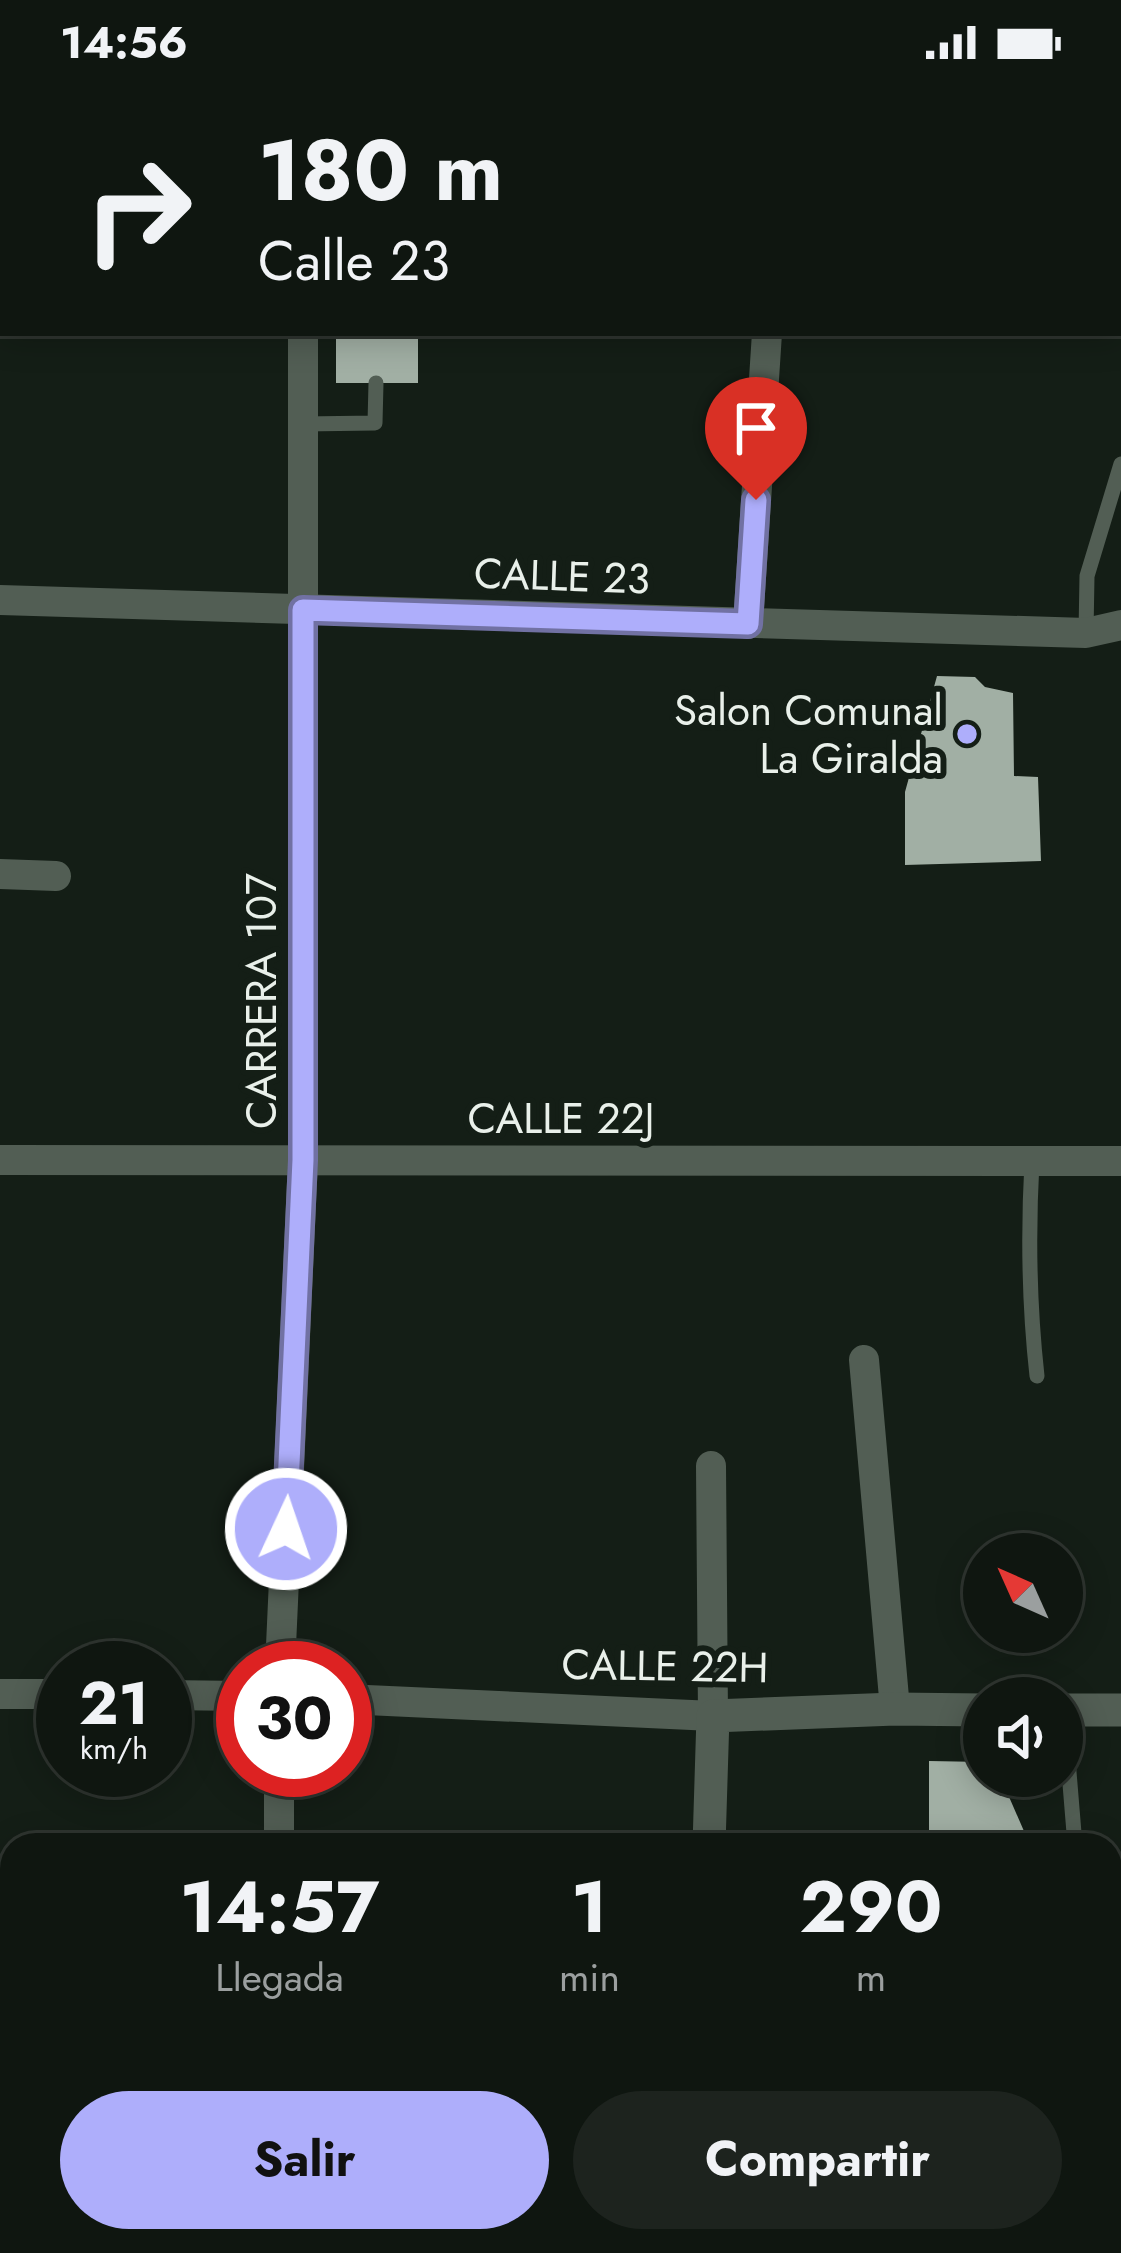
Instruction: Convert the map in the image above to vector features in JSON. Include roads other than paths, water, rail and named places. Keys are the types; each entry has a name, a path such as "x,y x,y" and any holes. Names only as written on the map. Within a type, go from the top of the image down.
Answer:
{"street":[{"name":"CARRERA 107","path":"281,1641 303,1160 303,336"},
{"path":"748,624 766,336"},
{"name":"CALLE 23","path":"0,600 1086,633 1121,625"},
{"path":"0,874 56,876"},
{"name":"CALLE 22J","path":"0,1160 1121,1161"},
{"path":"864,1360 895,1709"},
{"path":"709,1833 711,1466"},
{"path":"0,1694 36,1694"},
{"name":"CALLE 22H","path":"372,1701 713,1716 963,1709"},
{"path":"1083,1710 1121,1710"},
{"path":"279,1797 279,1833"}],"lane":[{"path":"303,424 375,423 376,383"},
{"path":"1086,633 1087,576 1121,464"},
{"path":"1032,1161 1030,1312 1036,1376"},
{"path":"1071,1797 1074,1833"}],"place":[{"name":"Salon Comunal La Giralda","path":"967,734"}]}
